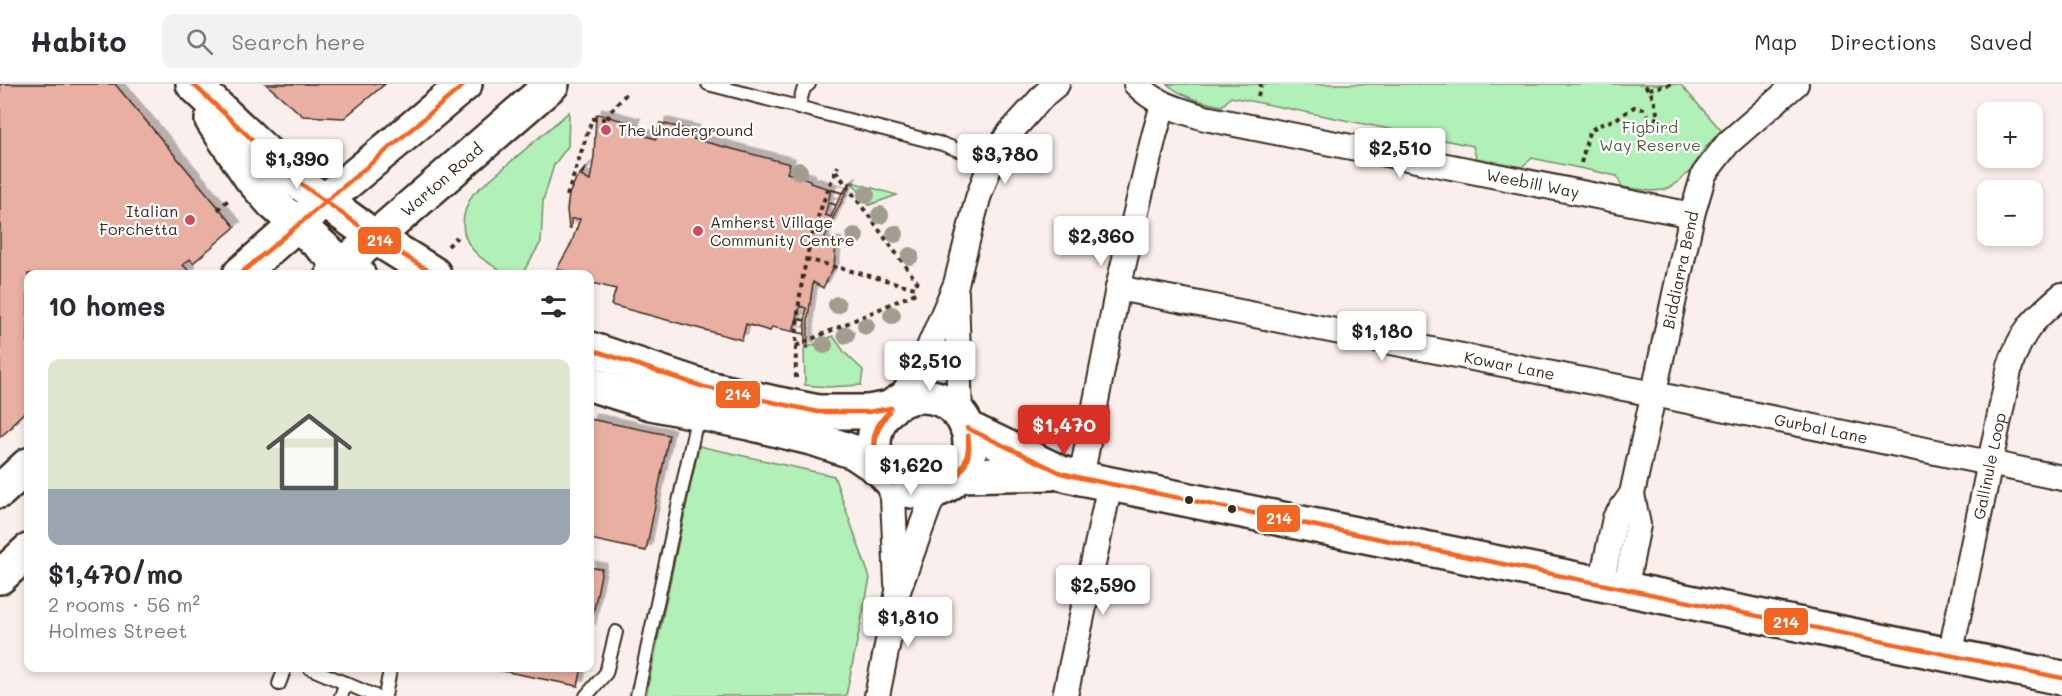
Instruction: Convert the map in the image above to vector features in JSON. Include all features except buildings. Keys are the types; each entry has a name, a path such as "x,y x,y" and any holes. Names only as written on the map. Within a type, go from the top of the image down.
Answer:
{"main road":[{"path":"188,84 251,178 273,203 344,270"},
{"path":"194,84 293,178 376,238 428,270"},
{"path":"245,270 465,84"},
{"name":"Warton Road","path":"346,270 376,238 552,84"},
{"path":"594,350 704,387 818,412 867,412 895,405 913,397 932,397 946,403 964,422 1084,478 1950,656 2041,682"},
{"path":"594,385 651,403 749,423 854,452 884,473 893,483 914,492 928,492 949,482 965,465 970,449 964,422"},
{"path":"884,473 875,455 874,438 880,421 895,405"},
{"path":"0,491 24,469"},
{"path":"949,482 1084,478"},
{"path":"0,577 24,555"}],"street":[{"path":"895,405 924,359 956,284 980,190 990,165 1008,135 1045,94 1058,84"},
{"name":"Weebill Way","path":"1136,84 1148,97 1163,105 1205,118 1692,215"},
{"name":"Biddiarra Bend","path":"1613,588 1615,518 1632,494 1692,215 1704,174 1728,143 1796,84"},
{"path":"1065,696 1084,478 1118,288 1163,105"},
{"path":"956,284 964,422"},
{"name":"Kowar Lane","path":"1118,288 1654,394"},
{"name":"Gallinule Loop","path":"1950,656 2010,366 2016,349 2030,324 2062,295"},
{"name":"Gurbal Lane","path":"1654,394 2062,478"},
{"path":"884,473 892,498 898,591"},
{"path":"877,696 898,591 929,506 949,482"}],"lane":[{"path":"708,84 950,147 990,165"},
{"path":"798,108 804,88 809,84"},
{"path":"637,696 698,413"},
{"path":"586,696 606,673 616,632"},
{"path":"279,684 284,672"},
{"path":"320,672 375,696"},
{"path":"385,696 390,672"},
{"path":"341,696 346,683"}],"path":[{"path":"1258,96 1261,84"},
{"path":"1581,163 1589,132 1597,126 1616,119 1634,107 1643,109 1648,116 1658,119 1656,105 1649,89 1643,84"},
{"path":"1649,89 1671,84"},
{"path":"607,128 609,113 628,92"},
{"path":"567,196 592,119 608,119"},
{"path":"796,381 798,305 806,259 820,205 838,166"},
{"path":"836,171 919,289"},
{"path":"806,259 919,289"},
{"path":"796,346 919,289"}],"green space":[{"name":"Figbird Way Reserve","path":"1167,84 1680,84 1721,130 1706,147 1690,172 1664,190 1652,191 1622,187 1617,176 1532,158 1522,167 1476,158 1473,146 1231,97 1222,106 1186,96"},
{"path":"569,112 568,146 554,165 543,201 541,242 524,270 500,270 482,258 468,243 464,234 464,215 473,194"},
{"path":"852,182 897,195 869,205"},
{"path":"833,336 845,353 863,370 861,385 828,387 805,385 804,349"},
{"path":"699,446 834,476 870,578 846,696 646,696"}],"transit line":[{"name":"214","path":"193,84 293,178 376,238 428,270"},
{"name":"214","path":"245,270 465,84"},
{"name":"214","path":"594,350 704,387 818,412 868,412 891,408"},
{"name":"214","path":"889,412 878,431 875,448 880,465 893,483"},
{"name":"214","path":"889,412 876,430 874,448 880,466 893,483"},
{"name":"214","path":"967,428 1061,473 1081,478 2062,678"},
{"name":"214","path":"951,481 966,460 968,436"},
{"name":"214","path":"951,481 961,472 967,461 968,436"}],"place":[{"name":"The Underground","path":"606,130"},
{"name":"Italian Forchetta","path":"190,220"},
{"name":"Amherst Village Community Centre","path":"698,231"}]}
